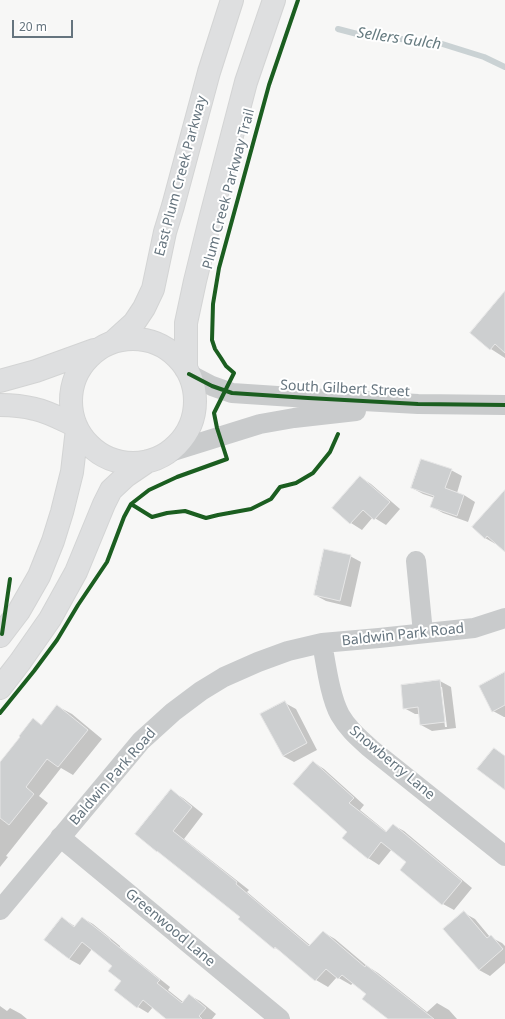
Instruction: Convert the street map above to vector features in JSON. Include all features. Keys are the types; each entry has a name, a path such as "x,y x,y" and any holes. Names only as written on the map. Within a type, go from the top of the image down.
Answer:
{"main road":[{"name":"East Plum Creek Parkway","path":"108,344 134,323 144,308 153,289 165,232 209,72 232,0"},
{"path":"187,372 186,323 200,262 246,82 274,0"},
{"path":"0,382 36,371 108,344 135,339 157,343 176,356 193,384 195,396 192,418 188,428 175,447 126,476 111,490 76,572 50,619 0,688"},
{"path":"108,344 93,353 85,361 74,379 70,399 73,420 76,428 90,446 107,458 127,463 137,463 157,457"},
{"path":"0,405 35,409 76,428"},
{"path":"0,636 19,611 36,582 53,541 72,472 76,428"}],"street":[{"name":"South Gilbert Street","path":"187,372 212,386 232,393 418,404 505,405"},
{"name":"South Gilbert Street","path":"157,457 260,424 322,414 418,404"},
{"path":"416,561 422,633"},
{"name":"Baldwin Park Road","path":"0,910 141,741 173,712 200,691 224,677 288,651 322,643 474,628 505,618"},
{"name":"Snowberry Lane","path":"322,643 333,696 340,714 352,732 371,749 505,856"},
{"name":"Greenwood Lane","path":"60,837 280,1019"}],"building":[{"path":"505,291 505,353 495,344 490,350 470,333"},
{"path":"421,459 452,469 445,488 464,495 457,516 430,507 434,496 411,488"},
{"path":"360,476 390,502 374,520 363,510 350,524 332,508"},
{"path":"505,490 505,552 487,536 485,539 472,527"},
{"path":"324,549 351,555 340,601 314,595"},
{"path":"505,672 505,705 492,712 479,686"},
{"path":"440,680 445,722 420,725 418,707 403,709 401,685"},
{"path":"285,701 307,743 283,756 260,714"},
{"path":"57,705 88,730 58,767 47,759 26,787 34,794 9,825 0,818 0,762 33,718 41,725"},
{"path":"494,748 505,756 505,790 477,769"},
{"path":"313,761 354,798 349,803 386,832 393,824 462,881 442,905 400,870 406,862 381,842 368,859 342,838 347,832 293,784"},
{"path":"171,789 192,807 173,831 237,882 236,884 309,946 323,931 365,967 366,965 434,1019 388,1019 362,999 366,994 342,975 338,979 326,969 315,981 275,947 274,949 238,919 240,917 135,834"},
{"path":"464,911 487,938 491,935 503,949 479,970 443,929"},
{"path":"62,917 74,927 82,917 160,980 157,983 182,1003 189,994 206,1008 199,1016 202,1019 166,1019 143,1000 137,1008 114,990 121,981 108,971 112,966 82,942 69,959 44,940"}],"waterway":[{"name":"Sellers Gulch","path":"338,29 365,36 436,42 484,57 505,67"}],"cycle path":[{"name":"Plum Creek Parkway Trail","path":"0,713 57,640 78,605 107,562 124,517 131,504 149,490 177,477 227,459 214,413 234,373 226,366 215,349 212,340 213,304 219,268 269,85 298,0"},
{"path":"189,374 212,386 232,393 418,404 505,405"},
{"path":"131,504 152,517 167,513 185,511 206,518 251,509 271,499 280,487 296,483 313,473 330,452 338,434"},
{"path":"2,634 10,579"}]}
